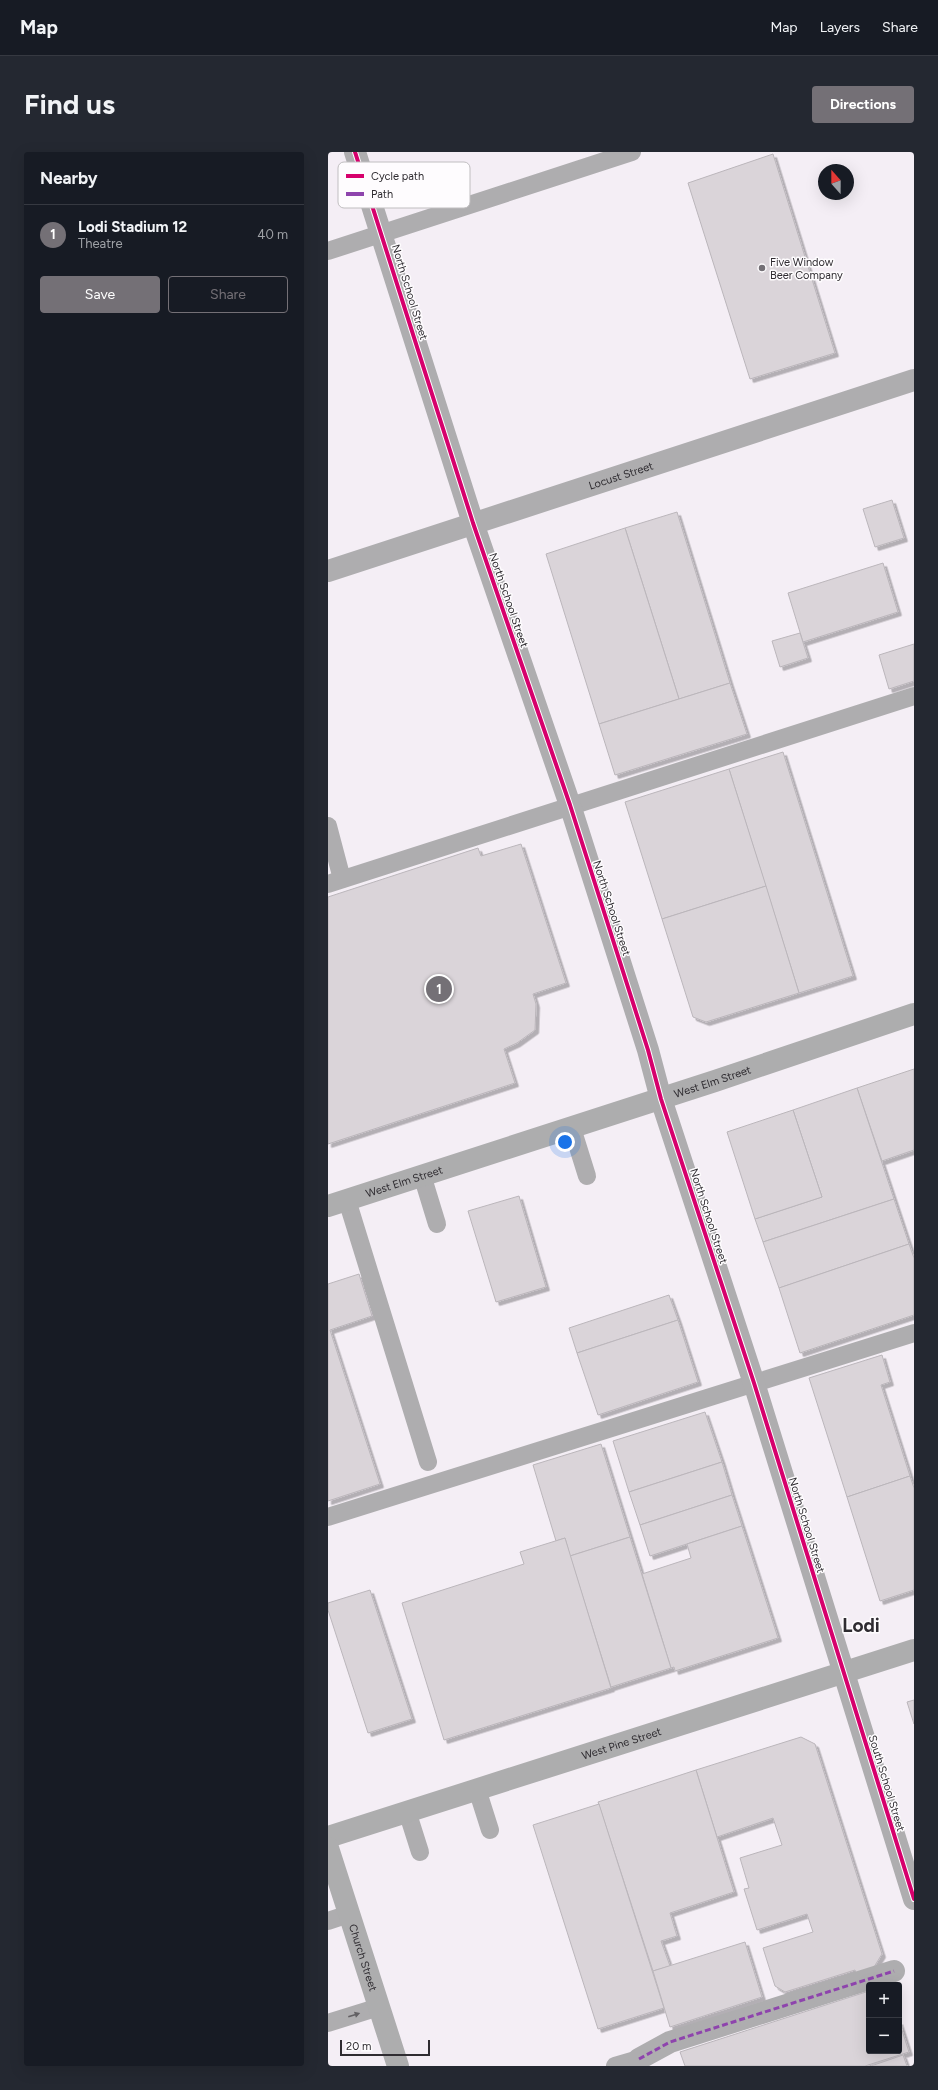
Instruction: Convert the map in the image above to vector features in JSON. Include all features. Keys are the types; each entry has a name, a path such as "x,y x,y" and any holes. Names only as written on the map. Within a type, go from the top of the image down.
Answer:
{"street":[{"name":"North School Street","path":"354,152 357,162"},
{"name":"North School Street","path":"373,208 473,523 570,805 648,1050 661,1099 754,1383 843,1672"},
{"name":"Locust Street","path":"328,571 914,380"},
{"name":"West Elm Street","path":"337,1203 661,1099 914,1014"},
{"name":"West Pine Street","path":"328,1837 914,1650"},
{"name":"South School Street","path":"843,1672 914,1899"},
{"name":"Church Street","path":"328,1848 398,2066"},
{"path":"639,2059 670,2042 894,1971"}],"lane":[{"path":"470,204 632,152"},
{"path":"328,251 459,208"},
{"path":"328,826 335,882 570,805 914,696"},
{"path":"572,1128 587,1176"},
{"path":"422,1175 437,1224"},
{"path":"337,1203 428,1462"},
{"path":"328,1517 914,1333"},
{"path":"477,1789 490,1830"},
{"path":"406,1811 420,1852"},
{"path":"328,1921 349,1914"},
{"path":"328,2023 379,2007"},
{"path":"615,2066 639,2059"}],"building":[{"name":"Five Window Beer Company","path":"773,154 835,353 750,379 688,183"},
{"path":"892,500 904,538 875,547 863,509"},
{"path":"677,512 730,683 679,699 625,528"},
{"path":"625,528 679,699 599,724 546,554"},
{"path":"883,563 898,612 803,642 788,593"},
{"path":"800,633 808,658 780,667 772,641"},
{"path":"914,644 914,681 889,689 879,655"},
{"path":"730,683 747,734 615,775 599,724"},
{"path":"783,752 853,976 799,993 729,769"},
{"path":"729,769 766,886 662,919 625,802"},
{"path":"521,844 566,983 533,994 536,1004 535,1030 517,1043 504,1049 515,1083 328,1144 328,897 478,848 481,856"},
{"path":"766,886 799,993 706,1022 693,1017 662,919"},
{"path":"914,1069 914,1150 882,1161 857,1088"},
{"path":"857,1088 894,1199 763,1242 755,1219 822,1197 793,1110"},
{"path":"793,1110 822,1197 755,1219 727,1132"},
{"path":"519,1196 546,1287 496,1302 468,1211"},
{"path":"894,1199 909,1244 779,1288 763,1242"},
{"path":"909,1244 914,1258 914,1315 800,1353 779,1288"},
{"path":"359,1274 372,1316 330,1330 380,1484 328,1501 328,1284"},
{"path":"669,1295 678,1320 577,1353 569,1328"},
{"path":"678,1320 698,1382 598,1415 577,1353"},
{"path":"882,1355 890,1382 881,1385 910,1476 847,1497 809,1378"},
{"path":"705,1412 722,1462 629,1492 613,1441"},
{"path":"601,1444 630,1537 570,1556 565,1538 556,1541 533,1465"},
{"path":"722,1462 732,1495 640,1525 629,1492"},
{"path":"910,1476 914,1488 914,1590 880,1601 847,1497"},
{"path":"732,1495 742,1526 650,1556 640,1525"},
{"path":"742,1526 778,1638 675,1671 674,1667 671,1668 642,1574 691,1558 687,1544"},
{"path":"630,1537 671,1668 611,1687 570,1556"},
{"path":"565,1538 611,1688 444,1740 402,1603 524,1564 520,1552"},
{"path":"370,1590 412,1719 368,1733 328,1610 328,1603"},
{"path":"914,1700 914,1724 907,1702"},
{"path":"801,1737 815,1744 882,1954 874,1967 856,1973 855,1970 785,1992 775,1986 763,1948 813,1932 807,1914 757,1930 744,1889 749,1888 740,1858 782,1845 773,1818 717,1837 696,1770"},
{"path":"696,1770 734,1892 670,1913 677,1936 661,1941 670,1966 653,1971 598,1802"},
{"path":"599,1804 664,2008 598,2029 533,1825"},
{"path":"745,1942 762,1997 670,2027 653,1971"},
{"path":"866,1992 866,2054 902,2054 902,2030 909,2052 865,2066 685,2066 680,2052"},
{"path":"903,2055 907,2066 871,2066"}],"marked path":[{"path":"639,2059 670,2042 894,1971"}],"cycle path":[{"path":"355,152 358,162"},
{"path":"373,208 473,523 570,805 648,1050 661,1099 754,1383 914,1899"}],"place":[{"name":"Five Window Beer Company","path":"762,268"},
{"name":"Lodi Stadium 12","path":"439,989"}],"district":[{"name":"Lodi","path":"861,1625"}]}
